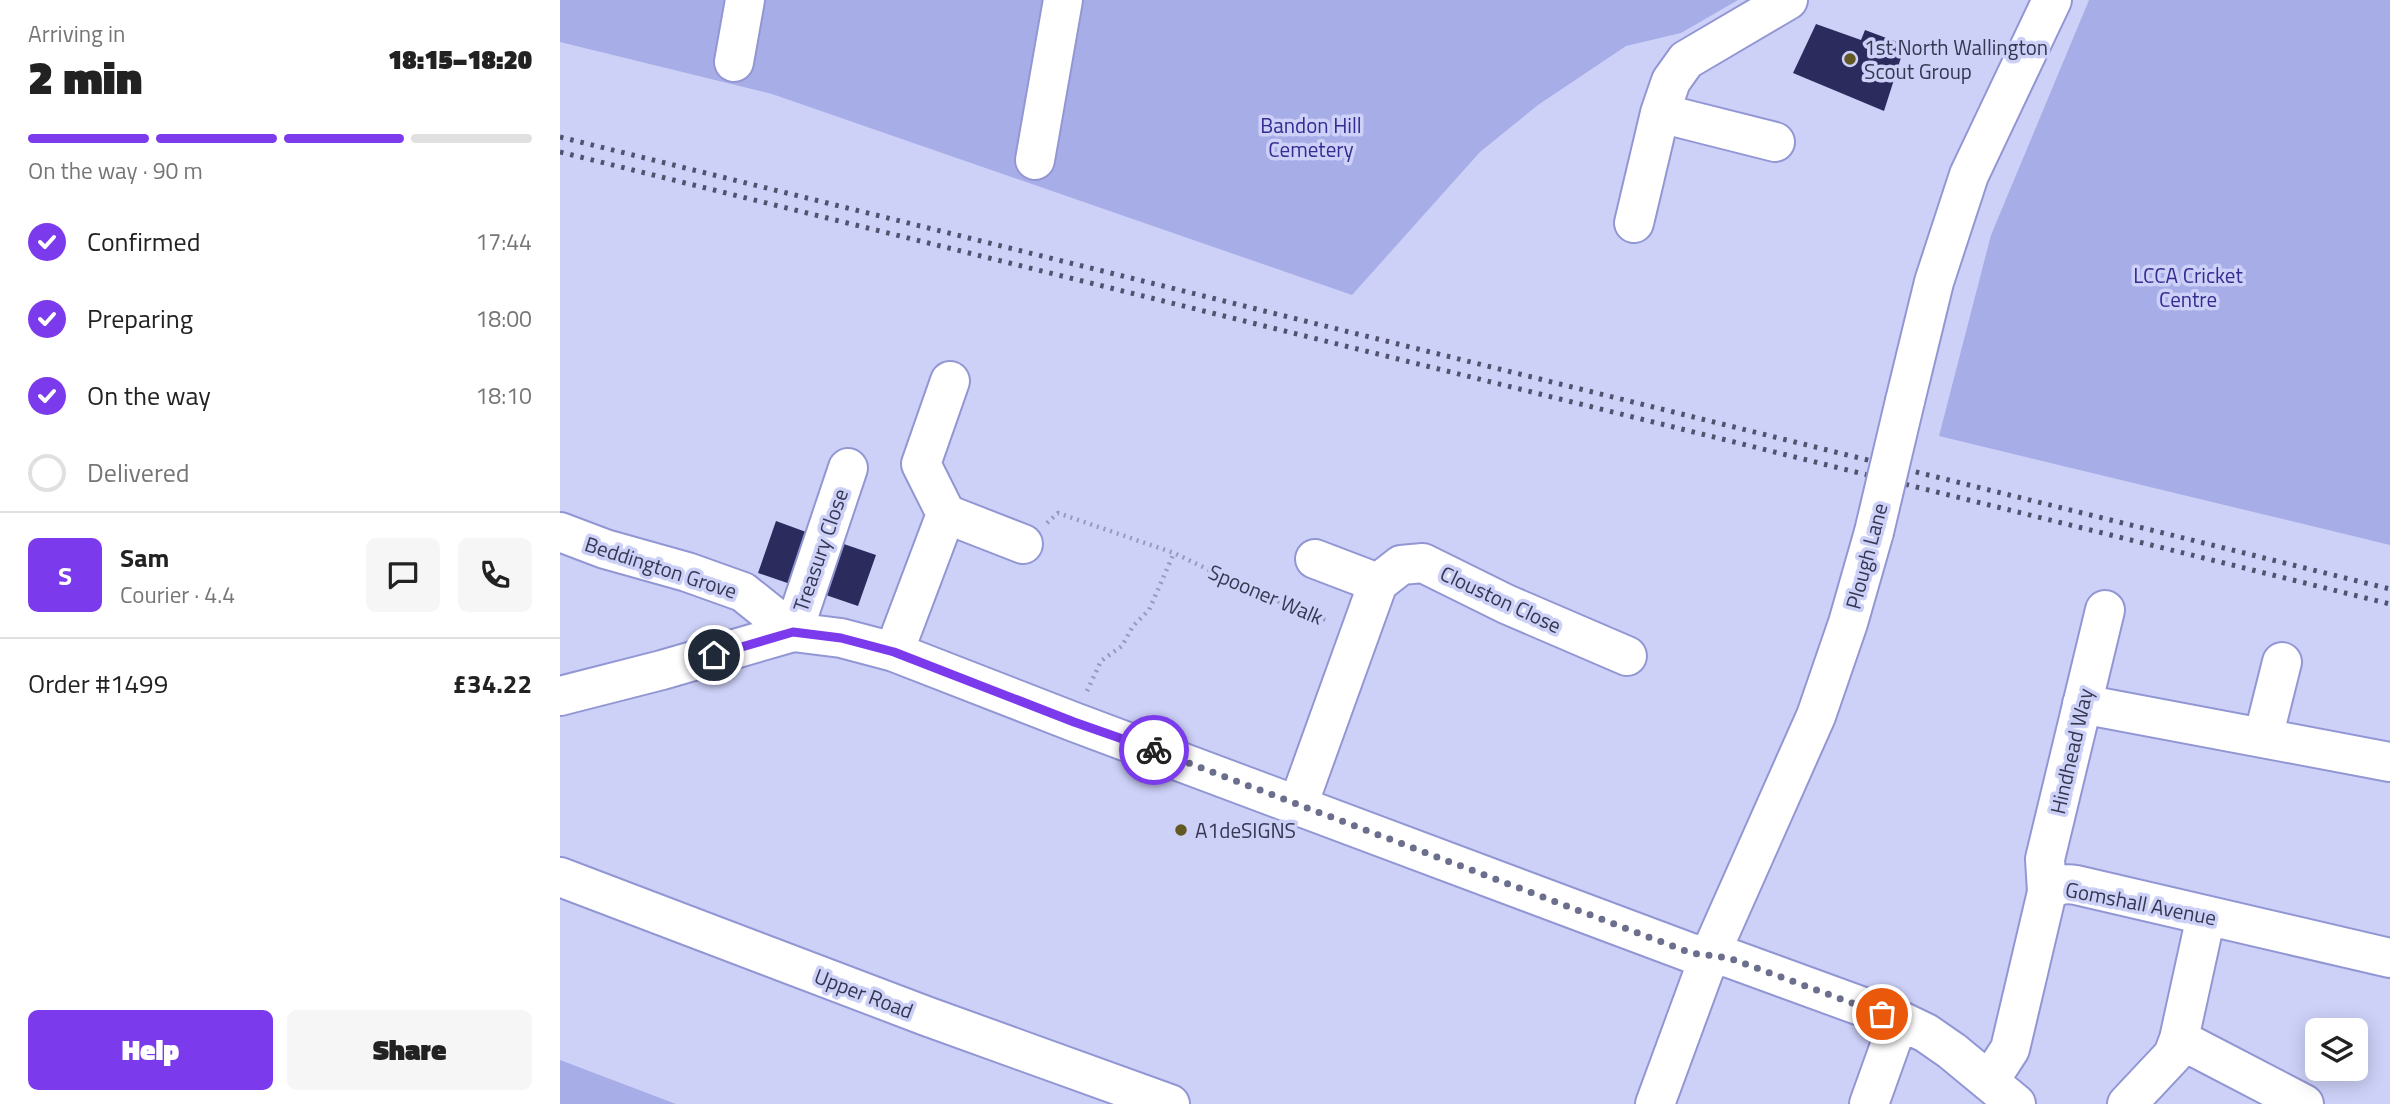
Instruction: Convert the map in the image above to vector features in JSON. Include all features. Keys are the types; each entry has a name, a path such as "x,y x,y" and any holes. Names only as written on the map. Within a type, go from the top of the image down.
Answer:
{"street":[{"path":"734,62 745,0"},
{"path":"1035,160 1063,0"},
{"path":"1634,223 1660,113 1671,81 1686,60 1788,0"},
{"name":"Plough Lane","path":"1655,1104 1709,957 1816,716 1848,624 1874,533 1934,282 1969,175 2052,0"},
{"path":"1660,113 1775,142"},
{"path":"950,381 920,464 946,514 1023,544"},
{"name":"Treasury Close","path":"793,632 848,468"},
{"path":"894,652 946,514"},
{"name":"Beddington Grove","path":"560,533 743,592 793,632"},
{"path":"1298,805 1378,583 1315,559"},
{"name":"Clouston Close","path":"1378,583 1401,565 1423,563 1506,604 1627,656"},
{"name":"Hindhead Way","path":"2047,892 2045,859 2105,610"},
{"path":"560,696 793,632 841,638 894,652 1678,948 1709,957 1729,958 1899,1020 1926,1033 2003,1092"},
{"path":"2263,738 2283,662"},
{"path":"2082,704 2390,762"},
{"name":"Upper Road","path":"560,877 926,1016 1170,1104"},
{"name":"Gomshall Avenue","path":"2003,1092 2010,1049 2047,892 2056,886 2066,884 2390,958"},
{"path":"2127,1104 2173,1055 2179,1039 2206,916"},
{"path":"1870,1104 1899,1020"},
{"path":"2179,1039 2304,1104"}],"path":[{"name":"Spooner Walk","path":"1023,544 1058,513 1174,553 1257,593 1360,632"},
{"path":"1074,722 1101,661 1122,646 1133,626 1149,610 1174,553"}],"green space":[{"name":"Bandon Hill Cemetery","path":"560,0 1738,0 1681,33 1626,46 1538,105 1480,152 1352,295 772,94 560,42"},
{"name":"LCCA Cricket Centre","path":"2089,0 2390,0 2390,545 1939,436 1991,235"},
{"path":"560,1060 676,1104 560,1104"}],"building":[{"name":"1st North Wallington Scout Group","path":"1816,24 1861,40 1865,30 1905,45 1884,111 1793,73"},
{"path":"776,521 817,536 799,587 758,573"},
{"path":"835,541 876,555 858,606 817,592"}],"railway":[{"path":"560,137 2390,589"},
{"path":"560,152 2390,604"}],"way so far":[{"path":"1154,750 1691,953 1729,958 1882,1014"}],"place":[{"name":"1st North Wallington Scout Group","path":"1850,59"},
{"name":"A1deSIGNS","path":"1181,830"}],"route":[{"path":"714,655 793,632 841,638 894,652 1154,750"}]}
